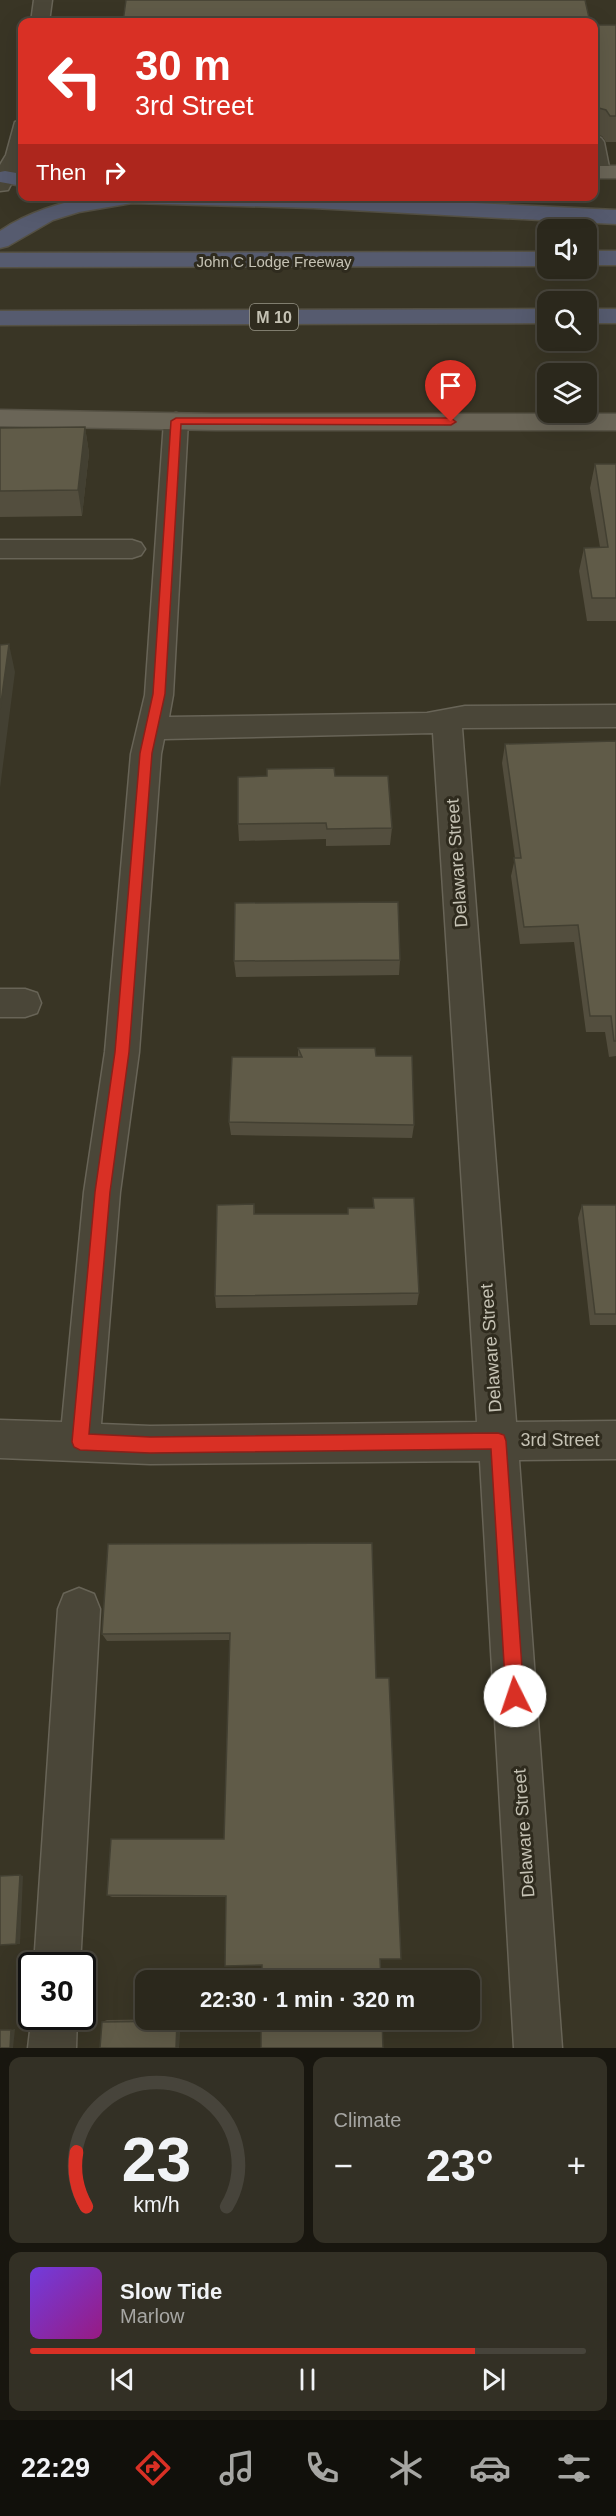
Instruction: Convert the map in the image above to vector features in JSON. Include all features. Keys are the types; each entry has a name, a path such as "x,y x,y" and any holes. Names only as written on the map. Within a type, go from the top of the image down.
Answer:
{"highway":[{"path":"2,244 43,215 65,208 104,201"},
{"path":"276,201 616,217"},
{"path":"2,244 298,261"},
{"path":"597,258 616,258"},
{"name":"John C Lodge Freeway","path":"0,260 537,259"},
{"name":"M 10","path":"0,318 537,316"},
{"path":"597,316 616,316"}],"main road":[{"path":"0,418 176,421 616,422"}],"street":[{"path":"41,18 43,0"},
{"path":"10,179 18,145"},
{"path":"598,155 603,172"},
{"path":"80,1442 102,1192 122,1052 146,753 159,694 176,421"},
{"path":"0,549 132,549"},
{"path":"152,728 427,724 465,717 616,716"},
{"name":"Delaware Street","path":"447,720 538,2048"},
{"name":"3rd Street","path":"0,1439 150,1445 616,1440"},
{"path":"58,1952 79,1610"},
{"path":"52,2048 53,2030"}],"building":[{"path":"126,0 585,0 589,18 124,18"},
{"path":"598,25 616,25 616,116 610,116 606,110 599,108"},
{"path":"85,427 78,490 0,491 0,428"},
{"path":"595,464 616,464 616,598 592,598 584,548 608,547"},
{"path":"9,644 0,710 0,645"},
{"path":"616,741 616,1041 614,1041 611,1016 590,1016 578,925 524,927 514,858 521,858 505,744"},
{"path":"334,768 335,776 388,776 392,828 327,829 326,823 238,824 238,777 267,776 267,769"},
{"path":"398,902 400,960 234,961 235,903"},
{"path":"298,1048 375,1048 376,1056 412,1056 414,1125 229,1122 232,1057 302,1057"},
{"path":"373,1198 414,1198 419,1293 215,1296 217,1205 254,1204 254,1214 348,1214 348,1208 374,1208"},
{"path":"582,1205 616,1205 616,1314 595,1314"},
{"path":"372,1543 376,1678 389,1678 401,1959 380,1959 381,1970 262,1970 262,1965 225,1966 226,1896 107,1895 111,1839 224,1839 230,1633 102,1634 108,1544"},
{"path":"20,1875 16,1944 0,1945 0,1876"},
{"path":"102,2022 135,2022 135,2030 177,2030 176,2048 100,2048"},
{"path":"0,2030 11,2030 10,2048 0,2048"},
{"path":"261,2030 382,2030 383,2048 261,2048"}],"route":[{"path":"451,422 176,421 159,694 146,753 122,1052 102,1192 80,1442 150,1445 498,1441 515,1696"}]}
